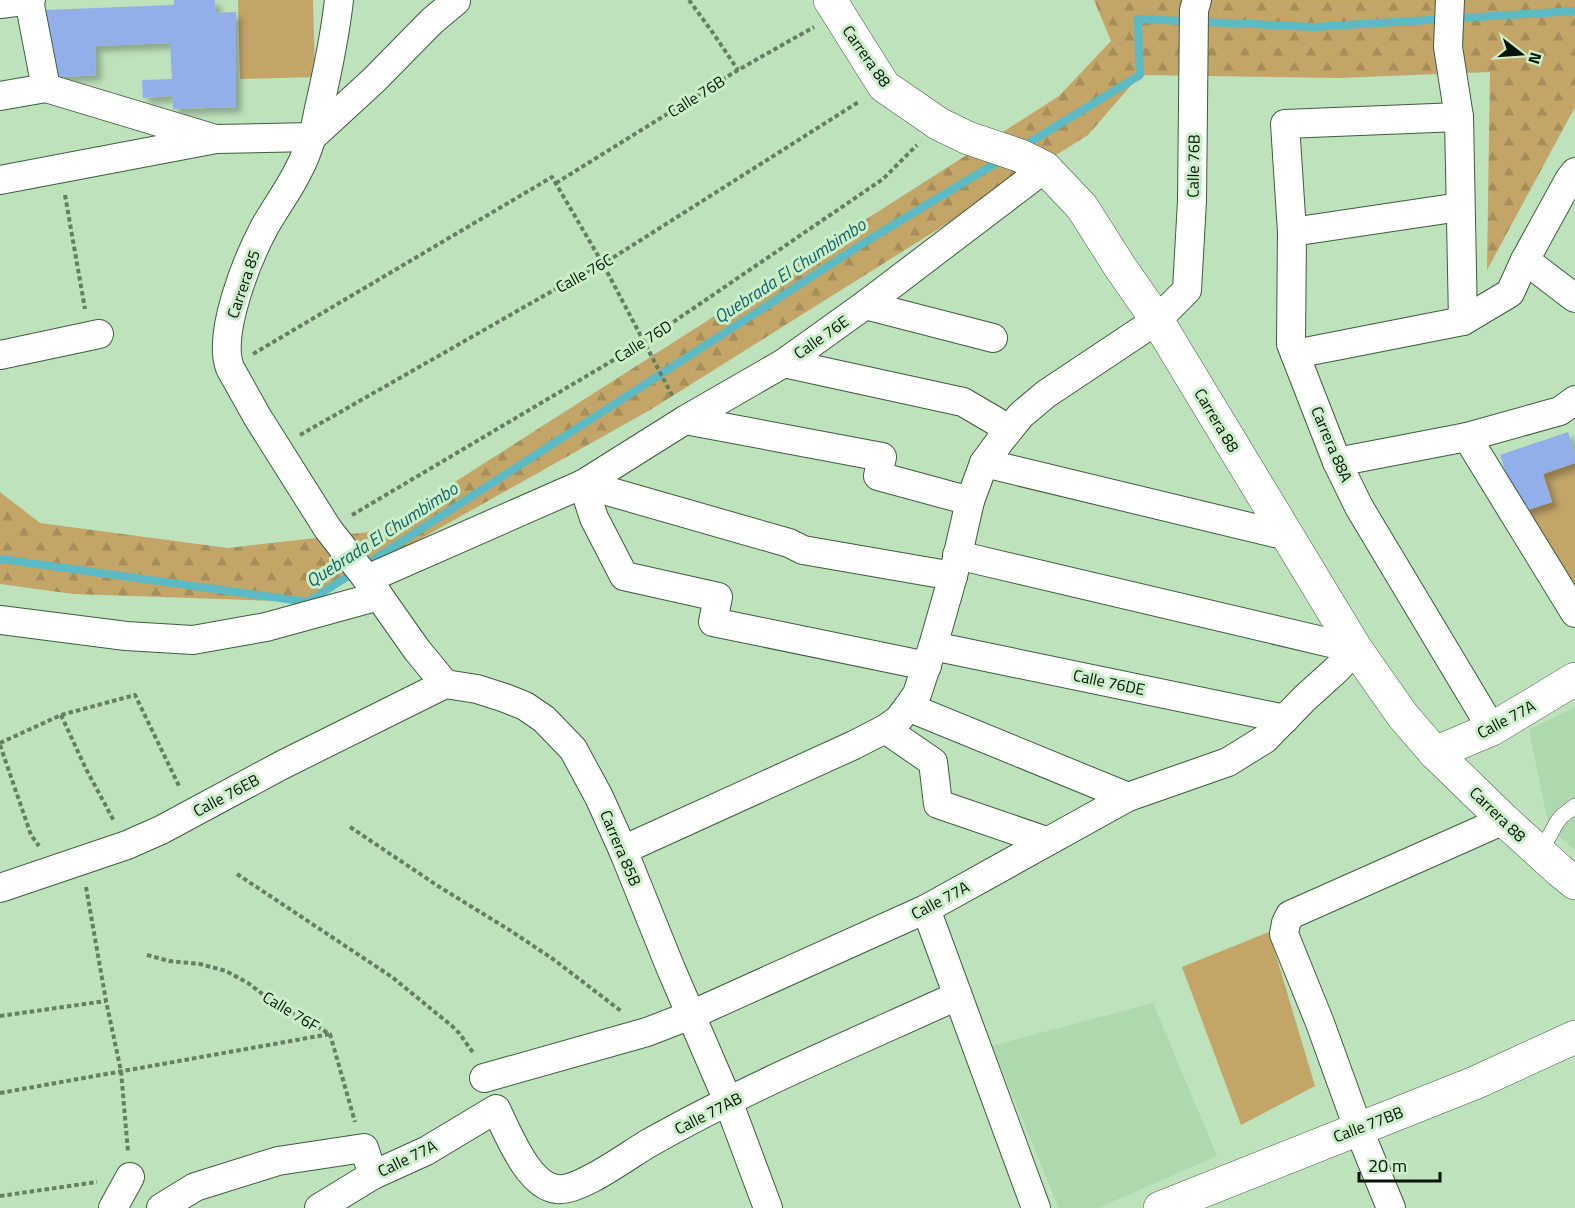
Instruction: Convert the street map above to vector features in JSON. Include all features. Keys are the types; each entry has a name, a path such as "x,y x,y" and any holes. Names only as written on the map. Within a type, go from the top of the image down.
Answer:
{"street":[{"path":"0,4 30,0 46,88"},
{"name":"Carrera 85","path":"339,0 329,68 312,137 300,169 264,229 241,282 233,305 226,360 277,448 328,529 373,588"},
{"name":"Calle 76B","path":"623,850 854,746 897,720 917,694 955,565 970,501 984,463 1021,415 1046,394 1157,320 1187,290 1192,201 1194,10 1197,0"},
{"path":"1450,0 1448,47 1459,117 1462,321"},
{"path":"0,180 216,139 312,137 374,80 432,21 456,1"},
{"name":"Carrera 88","path":"834,7 884,86 939,124 968,138 1020,157 1082,207 1157,320 1356,649 1403,716 1435,753 1575,884"},
{"path":"0,96 46,88 216,139"},
{"name":"Carrera 88A","path":"1459,117 1285,124 1292,232 1292,344 1337,462 1359,507 1492,729"},
{"name":"Calle 76E","path":"0,620 126,636 193,640 266,627 373,588 583,484 685,420 784,363 866,305 1020,157"},
{"path":"1295,354 1462,321 1510,293 1525,260 1575,172"},
{"path":"1292,232 1460,207"},
{"path":"1525,260 1575,298"},
{"path":"866,305 993,338"},
{"path":"0,355 94,335"},
{"path":"784,363 963,402 1009,429"},
{"path":"1337,462 1467,437 1560,411 1575,400"},
{"path":"685,420 882,457 878,476 970,501"},
{"path":"1467,437 1575,613"},
{"path":"984,463 1287,536"},
{"path":"583,484 789,543 803,550 955,565 1356,649"},
{"path":"583,484 594,518 624,576 718,597 713,622 930,656"},
{"path":"373,588 417,650 445,684"},
{"name":"Calle 77A","path":"484,1078 648,1032 691,1015 926,909 1128,797 1228,762 1265,739 1356,649"},
{"name":"Calle 76DE","path":"930,656 1093,679 1286,719"},
{"name":"Calle 77A","path":"1435,753 1492,729 1575,679"},
{"name":"Calle 76EB","path":"0,888 127,845 161,830 282,765 445,684"},
{"name":"Carrera 85B","path":"445,684 477,689 525,706 544,719 573,749 599,796 623,850 728,1101 768,1208"},
{"path":"908,707 1128,797"},
{"path":"885,729 933,762 938,804 1046,841"},
{"path":"1391,1208 1284,933 1286,923 1290,915 1504,820"},
{"path":"926,909 1036,1208"},
{"name":"Calle 77AB","path":"496,1109 526,1167 537,1180 559,1190 584,1183 649,1143 728,1101 957,996"},
{"name":"Calle 77BB","path":"1160,1208 1477,1082 1575,1037"},
{"name":"Calle 77A","path":"319,1208 373,1175 426,1151 496,1109"},
{"path":"161,1208 195,1187 278,1161 364,1148 373,1175"},
{"path":"113,1208 130,1177"}],"lane":[{"path":"1540,853 1557,822 1575,806"}],"path":[{"path":"689,0 738,70"},
{"name":"Calle 76B","path":"556,183 738,70 834,7"},
{"name":"Calle 76C","path":"277,448 603,264 884,86"},
{"name":"Calle 76D","path":"328,529 644,342 882,179 939,124"},
{"path":"61,168 94,335"},
{"path":"230,368 552,177 603,264 685,420"},
{"path":"0,1196 130,1177 121,1071 106,1001 71,864 40,849 30,835 0,744 61,715 135,695 192,813"},
{"path":"61,715 86,769 127,845"},
{"path":"351,827 438,886 553,958 648,1032"},
{"path":"237,874 392,976 459,1032 482,1068 484,1078"},
{"name":"Calle 76F","path":"147,955 226,971 248,983 273,1002 330,1034 364,1148"},
{"path":"0,1016 106,1001"},
{"path":"0,1093 330,1034"}],"shaded area":[{"path":"1575,707 1575,850 1549,827 1529,730"},
{"path":"1153,1003 1217,1156 1098,1208 1059,1208 992,1046"}],"green space":[{"path":"238,0 313,0 315,77 240,79"},
{"path":"1094,0 1575,0 1575,107 1487,270 1490,72 1338,78 1140,75 1088,135 650,410 308,602 73,594 0,584 0,492 40,523 228,548 378,531 1059,96 1111,41"},
{"path":"1575,463 1575,601 1519,513 1552,502 1543,474"},
{"path":"1269,932 1315,1086 1241,1125 1182,967"}],"building":[{"path":"174,0 215,0 216,13 236,12 236,107 173,109 172,96 143,98 142,80 172,79 170,43 95,46 96,75 48,78 45,10 174,5"},
{"path":"1568,432 1575,463 1543,474 1552,502 1519,513 1500,455"}],"waterway":[{"name":"Quebrada El Chumbimbo","path":"1022,147 1140,75 1138,19 1315,27 1575,11"},
{"name":"Quebrada El Chumbimbo","path":"0,559 308,602 870,239 1001,160"}]}
